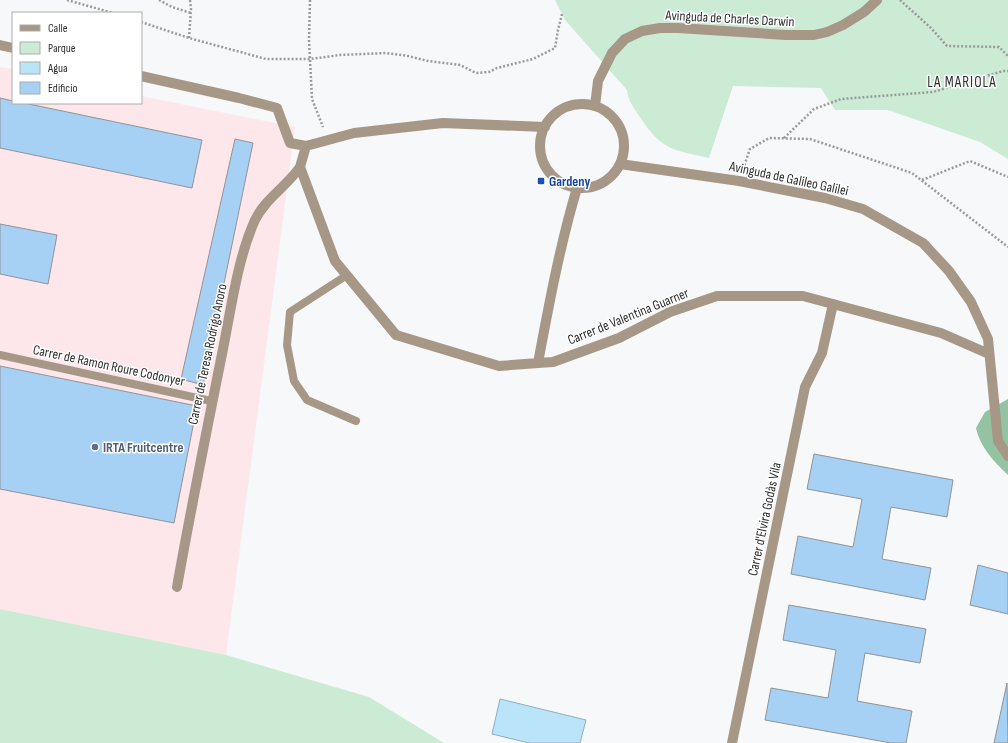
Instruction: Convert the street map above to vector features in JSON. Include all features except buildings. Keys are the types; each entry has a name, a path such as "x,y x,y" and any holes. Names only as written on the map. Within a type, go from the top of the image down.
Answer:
{"street":[{"name":"Avinguda de Charles Darwin","path":"595,106 598,81 612,53 625,39 642,31 660,28 678,28 786,35 814,35 827,32 844,25 864,12 877,0"},
{"path":"0,45 12,48"},
{"path":"142,76 240,98 277,108 290,143 306,146 354,133 443,123 545,127"},
{"path":"579,104 595,106 607,113 617,123 623,136 624,151 620,164 612,175 602,183 590,187 577,188 564,184 553,176 545,165 540,153 540,140 545,127 551,118 564,108 579,104"},
{"path":"300,167 306,146"},
{"name":"Avinguda de Galileo Galilei","path":"620,164 739,181 825,198 863,209 923,243 949,271 971,302 988,339 998,441 1008,456"},
{"name":"Carrer de Valentina Guarner","path":"300,167 335,261 396,335 499,366 553,362 619,338 670,312 717,296 803,296 941,333 989,354"},
{"name":"Carrer de Teresa Rodrigo Anoro","path":"177,588 238,272 249,235 256,218 266,204 293,178 300,167"},
{"path":"538,363 565,227 577,188"},
{"name":"Carrer d'Elvira Godàs Vila","path":"732,743 805,387 822,353 833,304"}],"lane":[{"path":"347,275 290,312 287,345 294,381 307,400 356,422"},
{"name":"Carrer de Ramon Roure Codonyer","path":"0,355 212,401"}],"path":[{"path":"67,0 109,12"},
{"path":"159,0 172,7 191,13"},
{"path":"189,38 191,13 190,0"},
{"path":"310,0 309,40 312,99 328,140"},
{"path":"900,0 931,28 947,46 999,47 1008,56"},
{"path":"142,22 189,38 266,59 310,59 340,55 386,53 460,65 476,72 489,72 497,68 533,59 555,48 562,14"},
{"path":"784,138 814,109 841,99 933,92 1003,71 1008,71"},
{"path":"739,181 750,149 769,138 810,139 912,172 1008,247"},
{"path":"922,180 970,161 1008,177"}],"shaded area":[{"path":"0,67 12,69 12,104 142,104 142,96 295,127 226,655 0,609"}],"green space":[{"path":"555,0 1008,0 1008,159 980,142 888,110 835,110 821,88 733,86 709,158 677,150 662,142 648,128 632,104 627,90 565,20"},
{"path":"1008,399 1008,475 984,448 976,428 985,412"},
{"path":"0,609 226,655 369,697 444,743 0,743"}],"water":[{"path":"500,699 586,720 580,743 529,743 492,734"}],"place":[{"name":"Gardeny","path":"541,181"},
{"name":"IRTA Fruitcentre","path":"95,447"}],"district":[{"name":"LA MARIOLA","path":"962,82"}]}
